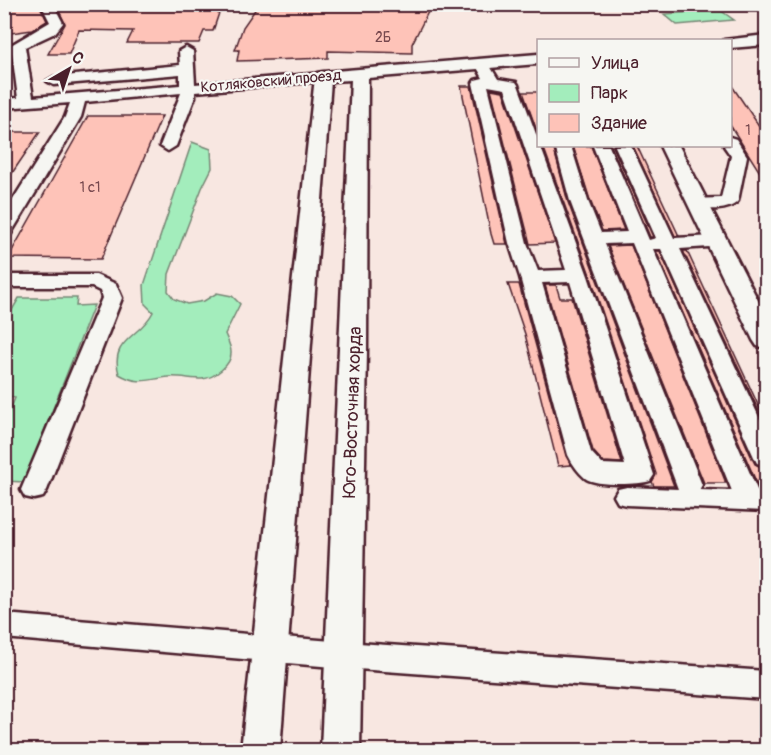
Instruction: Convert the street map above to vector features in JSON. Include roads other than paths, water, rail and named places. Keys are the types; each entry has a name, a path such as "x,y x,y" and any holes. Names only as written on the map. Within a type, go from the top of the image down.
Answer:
{"main road":[{"path":"732,44 766,40"},
{"name":"Котляковский проезд","path":"323,76 360,73 487,72 537,59"},
{"name":"Юго-Восточная хорда","path":"341,750 354,362 360,73"},
{"path":"260,750 323,76"},
{"path":"670,147 766,340"}],"street":[{"path":"26,102 11,45 50,30 57,23 47,4"},
{"path":"168,146 188,98 186,51"},
{"path":"54,81 187,69"},
{"path":"487,72 493,83 511,84 578,276 641,475 595,473 580,455 518,243 480,83 487,72"},
{"name":"Котляковский проезд","path":"4,104 323,76"},
{"path":"4,230 73,117 79,98"},
{"path":"698,202 725,203 729,201 740,156 732,145"},
{"path":"563,147 579,201 689,485"},
{"path":"601,147 758,502 627,496"},
{"path":"623,147 766,457"},
{"path":"594,239 668,243 716,242"},
{"path":"530,278 578,276"},
{"path":"4,281 96,281 109,288 112,298 34,490"},
{"path":"4,626 344,655 766,685"}]}
